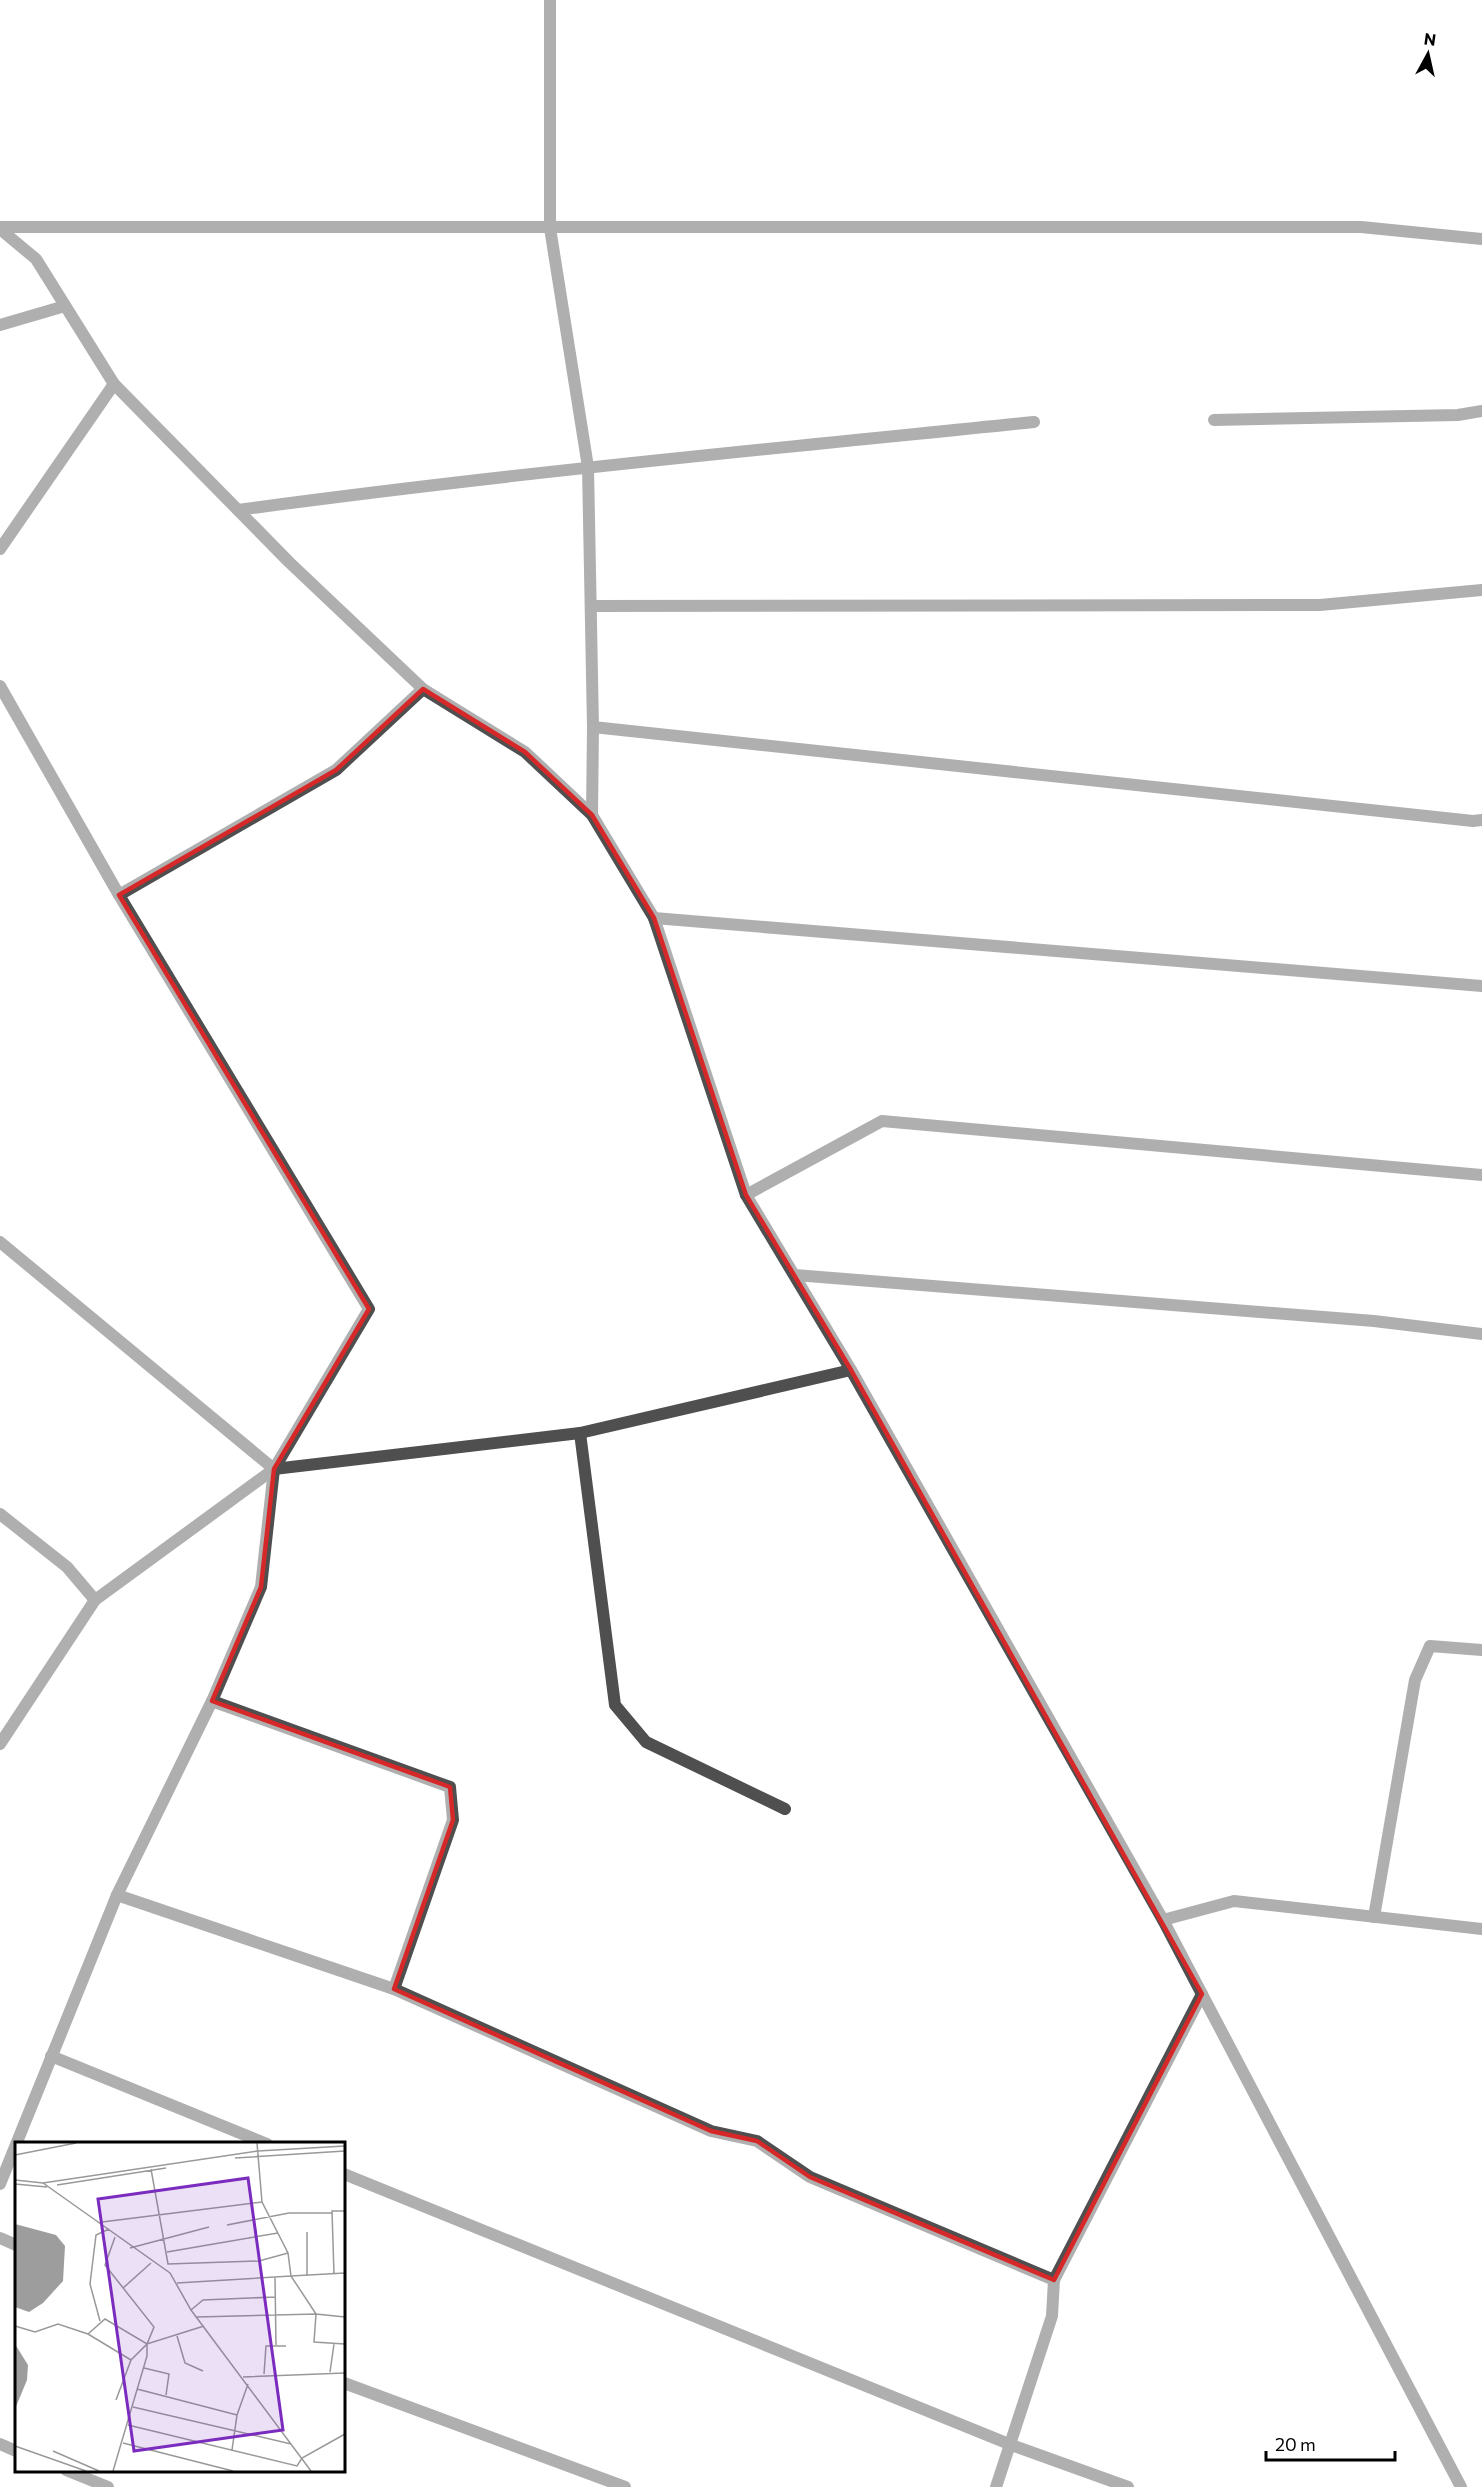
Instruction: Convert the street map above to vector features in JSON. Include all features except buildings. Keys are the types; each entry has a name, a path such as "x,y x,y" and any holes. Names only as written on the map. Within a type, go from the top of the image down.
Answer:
{"street":[{"path":"550,0 550,228 588,467 593,727 592,815"},
{"path":"0,228 1361,228 1482,239"},
{"path":"0,228 36,259 114,384 238,510 423,689 525,752 592,815 654,918 746,1196 850,1370 1163,1920 1461,2487"},
{"path":"0,325 65,306"},
{"path":"0,549 114,384"},
{"path":"1214,420 1458,415 1482,411"},
{"path":"238,510 379,490 1034,422"},
{"path":"591,606 1320,605 1482,590"},
{"path":"0,686 118,895 369,1309 274,1469 95,1600 0,1744"},
{"path":"118,895 336,770 423,689"},
{"path":"593,727 1473,821 1482,820"},
{"path":"654,918 1482,986"},
{"path":"746,1196 882,1121 1482,1174"},
{"path":"0,1242 274,1469 580,1433 850,1370"},
{"path":"795,1275 1374,1320 1482,1334"},
{"path":"580,1433 615,1705 646,1742 785,1809"},
{"path":"17,2142 117,1896 212,1701 261,1587 274,1469"},
{"path":"0,1514 67,1567 95,1600"},
{"path":"1374,1917 1414,1680 1430,1646 1482,1650"},
{"path":"212,1701 450,1787 453,1820 394,1989"},
{"path":"117,1896 394,1989 711,2131 757,2141 810,2177 1054,2280"},
{"path":"1163,1920 1234,1901 1482,1929"},
{"path":"996,2487 1052,2316 1054,2280 1203,1994"},
{"path":"51,2056 262,2142"},
{"path":"0,2184 15,2146"},
{"path":"345,2174 1009,2444 1128,2487"},
{"path":"0,2238 15,2245"},
{"path":"345,2383 625,2487"},
{"path":"0,2444 15,2451"},
{"path":"71,2472 108,2487"}],"highlighted area":[{"path":"423,689 525,752 592,815 654,918 746,1195 851,1370 1202,1994 1054,2280 810,2177 757,2141 711,2131 394,1989 453,1820 450,1787 212,1701 261,1587 274,1469 369,1309 119,895 336,770"}]}
